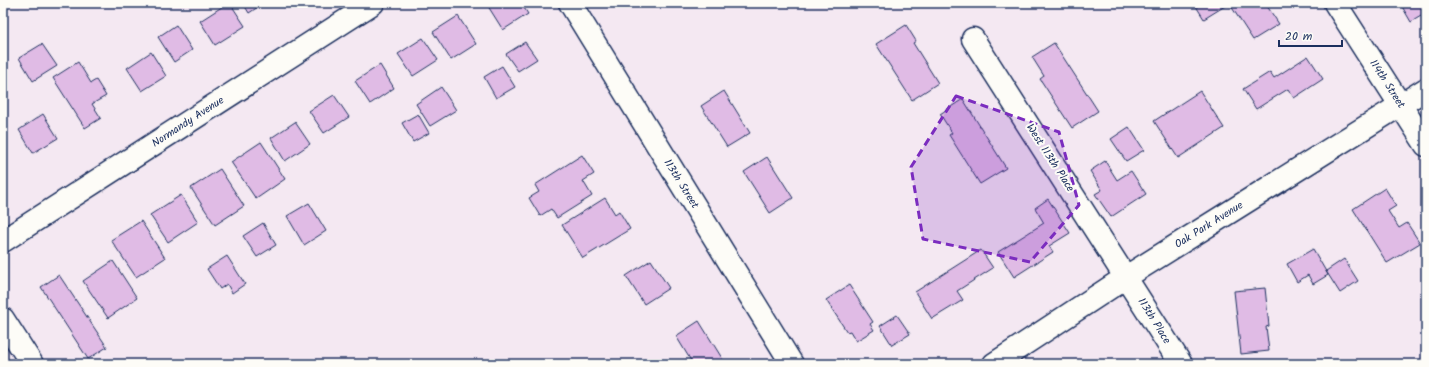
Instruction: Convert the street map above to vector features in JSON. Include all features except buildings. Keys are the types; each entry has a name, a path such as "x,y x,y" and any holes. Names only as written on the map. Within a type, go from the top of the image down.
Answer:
{"street":[{"name":"Normandy Avenue","path":"3,241 373,3"},
{"name":"113th Street","path":"570,3 792,364"},
{"name":"114th Street","path":"1335,3 1426,145"},
{"name":"West 113th Place","path":"973,39 1126,277"},
{"name":"Oak Park Avenue","path":"994,364 1126,277 1426,89"},
{"name":"113th Place","path":"1126,277 1181,364"},
{"path":"3,319 32,364"}],"highlighted area":[{"path":"956,96 1059,132 1079,205 1030,262 923,239 911,167"}]}
